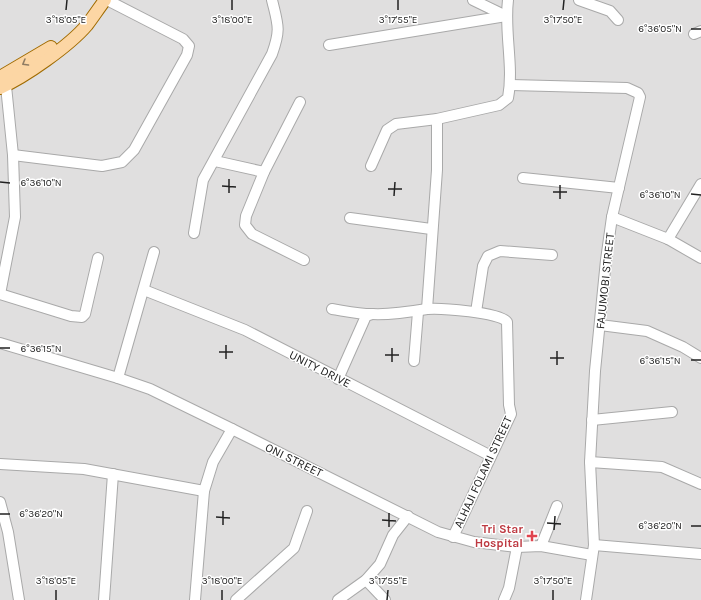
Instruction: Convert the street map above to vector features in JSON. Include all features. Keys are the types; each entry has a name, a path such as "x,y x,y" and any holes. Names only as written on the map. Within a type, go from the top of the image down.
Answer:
{"main road":[{"path":"2,84 63,37 79,22 95,0"},
{"path":"2,84 38,66 62,47 86,26 106,0"}],"street":[{"path":"13,154 102,166 122,162 134,150 187,55 189,46 183,39 106,0"},
{"path":"194,233 203,180 215,161 272,54 278,37 279,28 272,0"},
{"path":"473,0 506,16"},
{"path":"371,166 387,130 396,124 437,118 499,105 508,98 511,85 506,16 508,0"},
{"path":"579,0 611,5 618,20"},
{"path":"329,45 506,16"},
{"path":"2,84 13,154 15,217 0,294 70,316 82,317 85,314 98,258"},
{"name":"FAJUMOBI STREET","path":"511,85 628,88 638,93 640,97 612,216 606,260 592,420 590,462 593,550 586,600"},
{"path":"300,102 264,172 246,216 245,225 252,234 304,260"},
{"path":"414,361 423,310 432,229 437,170 437,118"},
{"path":"215,161 264,172"},
{"path":"523,178 619,188"},
{"path":"668,239 701,184"},
{"path":"612,216 668,239 701,258"},
{"path":"350,218 432,229"},
{"path":"476,312 483,266 488,256 500,251 552,255"},
{"path":"118,378 154,252"},
{"name":"UNITY DRIVE","path":"144,290 246,330 338,379 491,456"},
{"name":"ALHAJI FOLAMI STREET","path":"332,309 372,314 423,310 476,312 505,318 507,322 509,405 511,414 453,537"},
{"path":"338,379 366,316 372,314"},
{"path":"600,325 647,331 683,347 701,358"},
{"name":"ONI STREET","path":"0,343 118,378 150,390 408,516 427,528 453,537 474,542 517,547 541,546 593,550 701,554"},
{"path":"592,420 672,412"},
{"path":"194,600 204,491 213,462 232,429"},
{"path":"590,462 662,467 701,484"},
{"path":"0,464 57,466 113,474 204,491"},
{"path":"104,600 113,474"},
{"path":"0,502 4,533 19,600"},
{"path":"541,546 557,506"},
{"path":"236,600 294,548 307,511"},
{"path":"338,600 366,580 380,564 393,535 408,516"},
{"path":"504,600 509,588 517,547"},
{"path":"366,580 385,600"}],"shaded area":[{"path":"0,0 701,0 701,600 0,600"}],"place":[{"name":"Tri Star Hospital","path":"532,536"}]}
